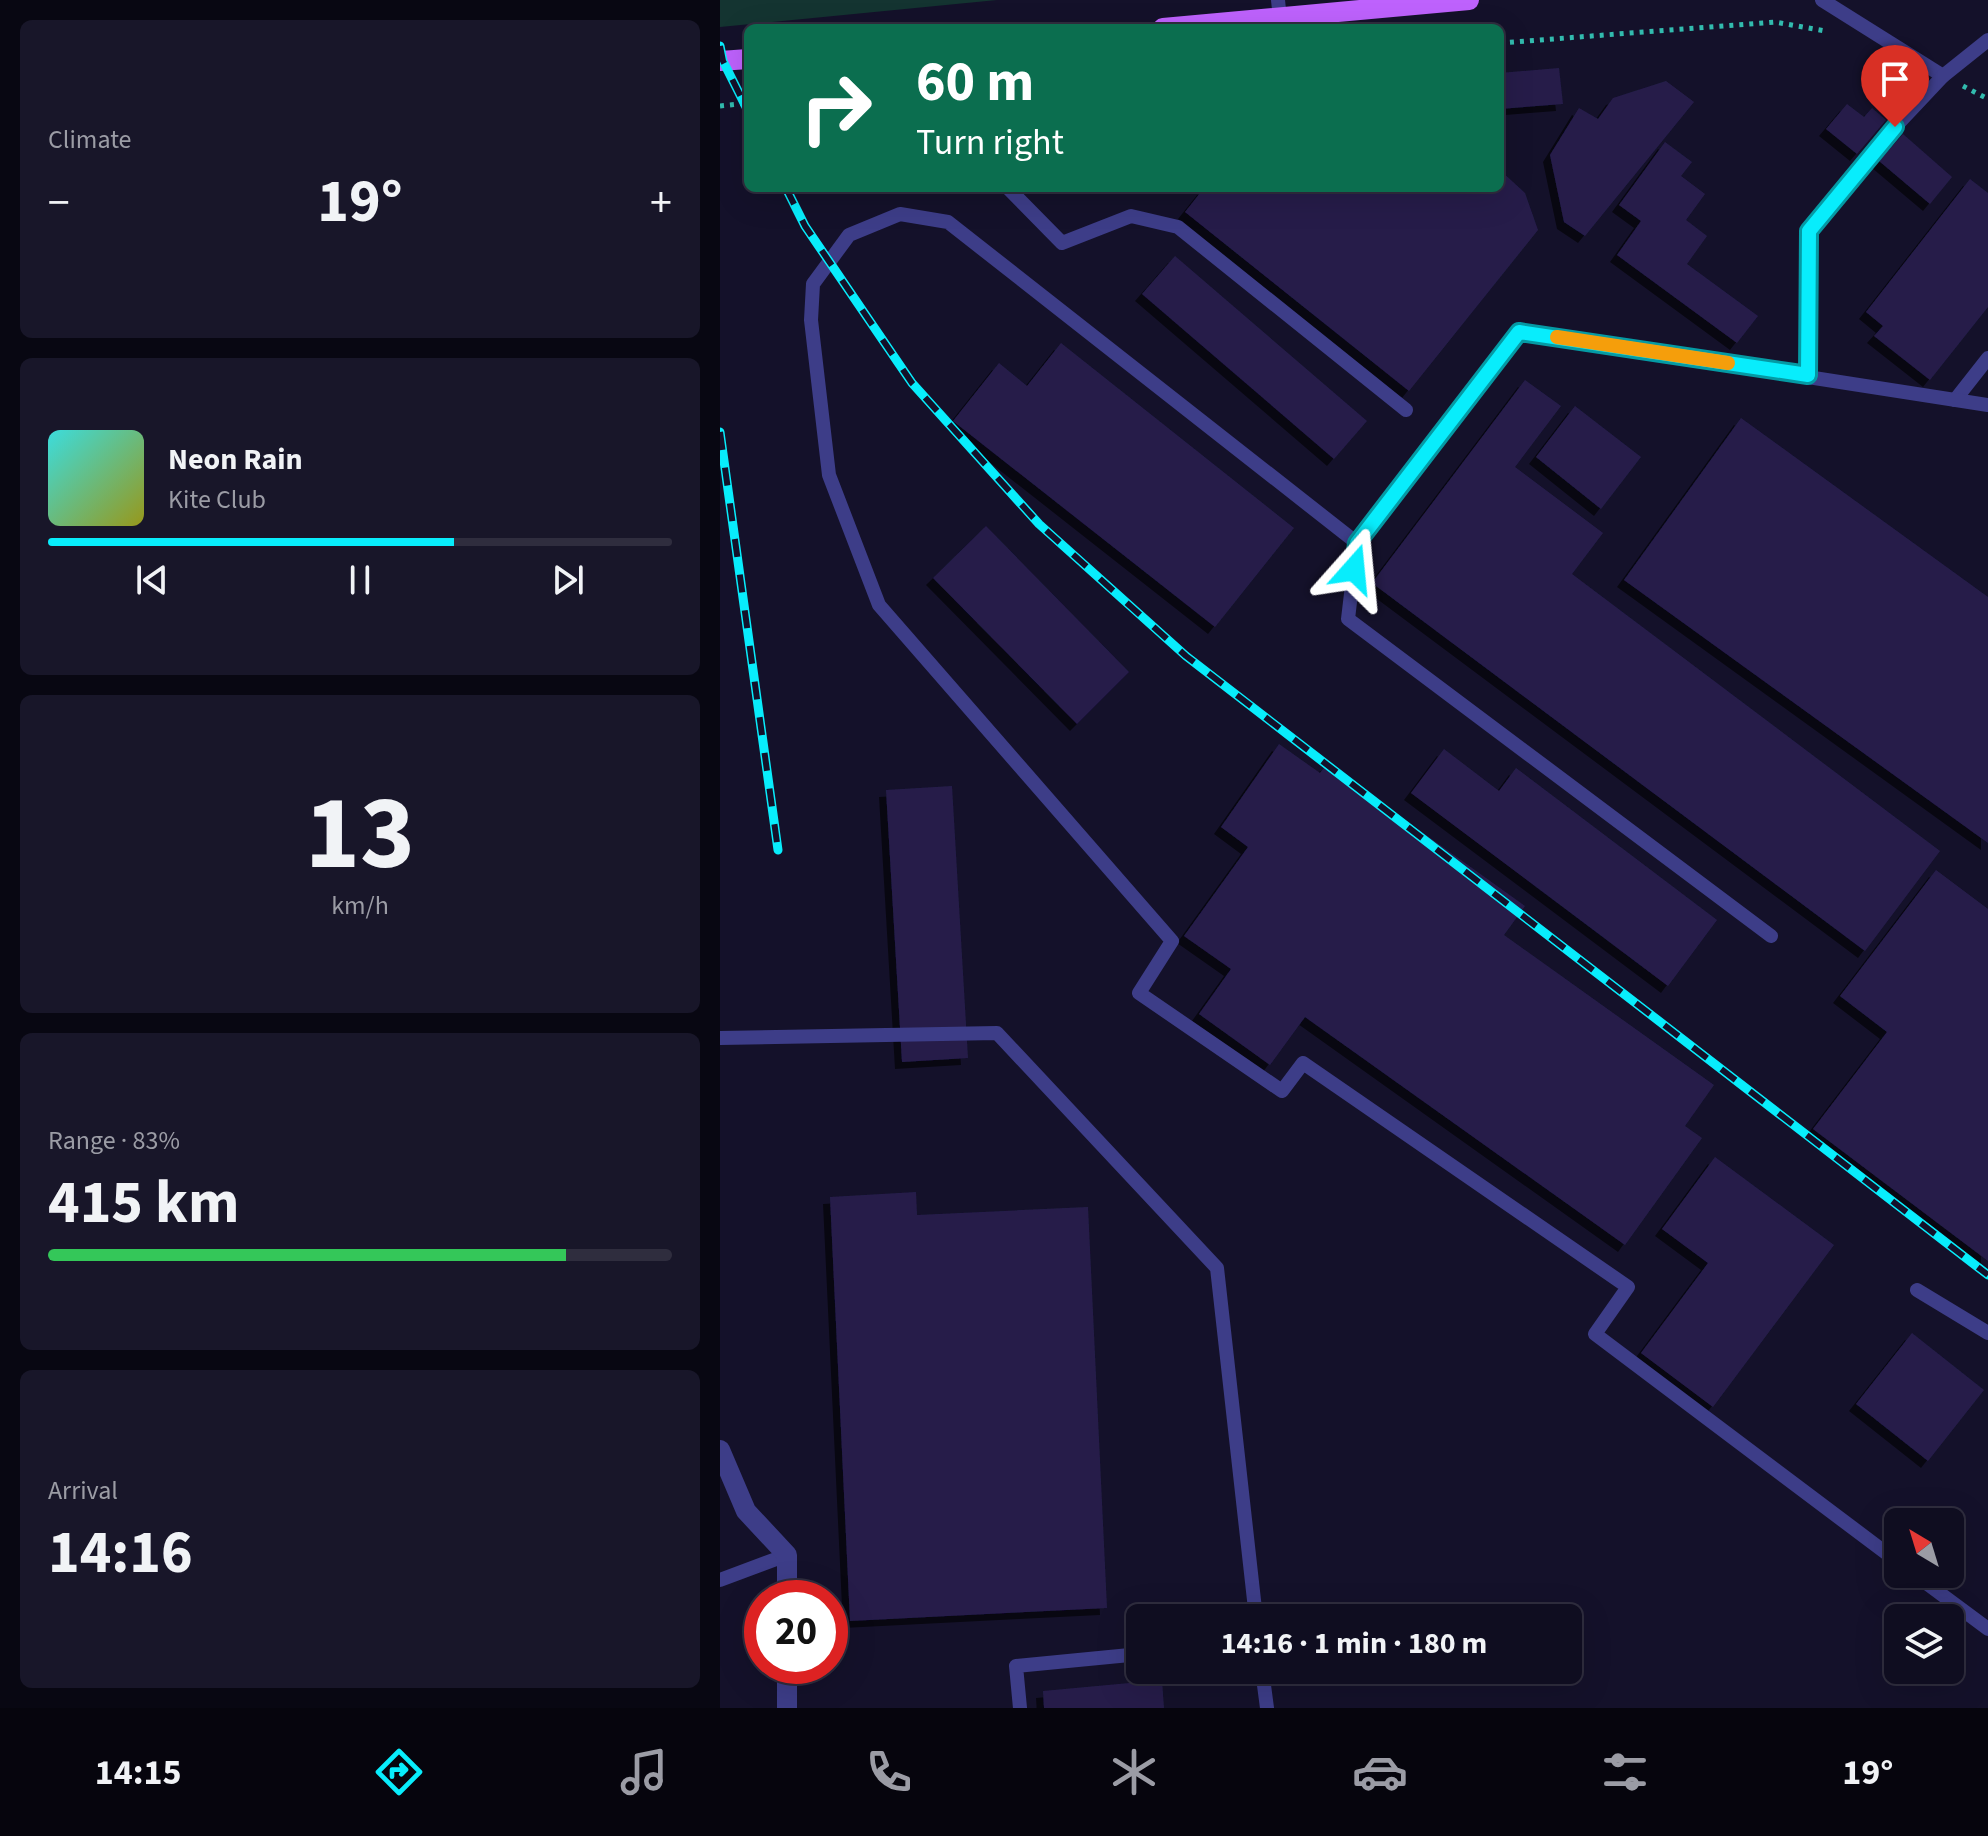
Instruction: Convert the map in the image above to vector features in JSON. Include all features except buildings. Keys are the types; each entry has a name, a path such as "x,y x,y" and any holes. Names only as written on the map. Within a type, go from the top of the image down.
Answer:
{"main road":[{"path":"1189,24 1279,10 1469,0"},
{"path":"720,61 744,59"}],"street":[{"path":"720,1450 746,1511 787,1555 787,1580"},
{"path":"787,1684 787,1708"}],"lane":[{"path":"1822,0 1943,76"},
{"path":"1808,375 1809,231 1895,127 1943,76 1988,40"},
{"path":"1012,192 1062,243 1131,216 1178,227 1406,410"},
{"path":"1357,543 948,222 900,214 849,235 813,284 811,320 829,475 879,605 1172,941 1139,993 1282,1091 1303,1063 1628,1287 1595,1334 1884,1551"},
{"path":"1771,936 1348,619 1357,543 1519,332 1988,405"},
{"path":"1955,400 1988,358"},
{"path":"720,1038 997,1033 1217,1268 1254,1604"},
{"path":"1917,1290 1988,1333"},
{"path":"720,1580 787,1555"},
{"path":"1933,1588 1988,1629"},
{"path":"1020,1708 1016,1666 1126,1655"},
{"path":"1264,1684 1267,1708"}],"path":[{"path":"1504,43 1775,22 1837,33"},
{"path":"1943,76 1988,99"},
{"path":"720,106 744,103"}],"green space":[{"path":"720,0 997,0 744,24 720,27"}],"railway":[{"path":"720,46 723,61 744,103"},
{"path":"788,192 805,226 912,383 1039,524 1186,656 1988,1275"},
{"path":"720,432 778,850"}],"slow traffic":[{"path":"1557,337 1728,363"}],"route":[{"path":"1354,569 1357,543 1519,332 1808,375 1809,231 1895,127"}]}
